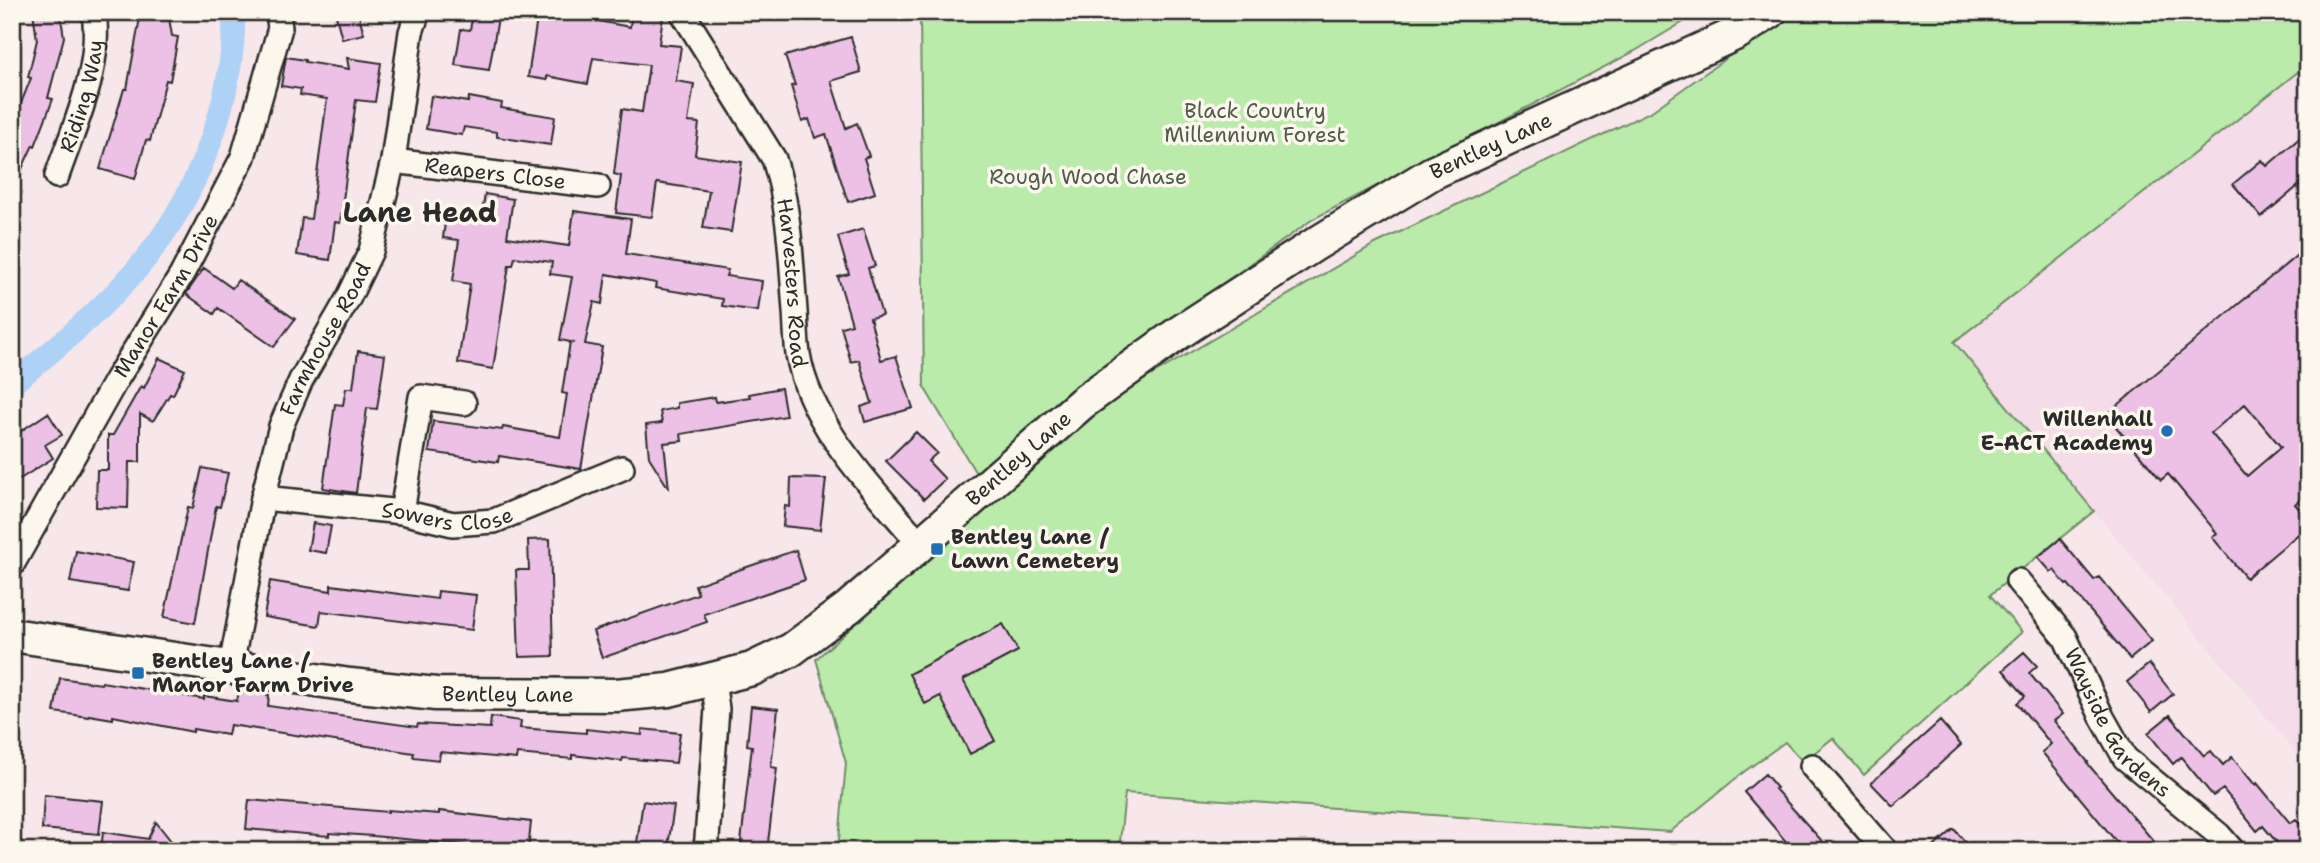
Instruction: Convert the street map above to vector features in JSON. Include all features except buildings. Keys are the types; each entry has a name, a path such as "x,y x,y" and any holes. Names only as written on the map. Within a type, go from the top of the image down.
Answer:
{"street":[{"name":"Riding Way","path":"57,176 87,89 94,60 94,12"},
{"name":"Manor Farm Drive","path":"12,565 116,380 181,276 243,157 279,29 278,12"},
{"name":"Farmhouse Road","path":"231,666 263,498 286,414 301,380 349,297 371,251 393,161 411,32 418,12"},
{"name":"Harvesters Road","path":"682,12 774,159 783,186 789,225 798,355 817,410 835,442 920,544"},
{"name":"Bentley Lane","path":"12,635 350,685 436,694 616,695 669,690 752,668 791,650 849,607 1082,403 1180,332 1372,208 1432,173 1737,33 1770,12"},
{"name":"Reapers Close","path":"393,161 598,186"},
{"path":"402,512 421,397 464,403"},
{"name":"Sowers Close","path":"263,498 402,512 453,524 494,521 622,468"},
{"name":"Wayside Gardens","path":"2018,581 2065,637 2102,717 2125,758 2219,835 2233,851"},
{"path":"706,851 717,709 713,680"},
{"path":"1812,766 1886,851"}],"shaded area":[{"name":"Willenhall E-ACT Academy","path":"2308,64 2308,767 1953,342"}],"green space":[{"name":"Rough Wood Chase","path":"920,12 1700,12 1635,51 1313,219 1064,398 977,475 924,387"},
{"path":"1791,12 2308,12 2308,64 1954,342 2094,511 1990,595 2022,632 1864,775 1833,738 1803,762 1785,742 1670,832 1125,793 1119,851 838,851 846,763 816,659 1106,402 1373,245 1652,111"}],"waterway":[{"path":"12,384 78,329 124,284 159,241 178,211 208,148 219,115 232,47 234,12"}],"place":[{"name":"Willenhall E-ACT Academy","path":"2167,431"},
{"name":"Bentley Lane / Lawn Cemetery","path":"937,549"},
{"name":"Bentley Lane / Manor Farm Drive","path":"138,673"}],"district":[{"name":"Lane Head","path":"420,212"}],"park label":[{"name":"Black Country Millennium Forest","path":"1255,123"}]}
